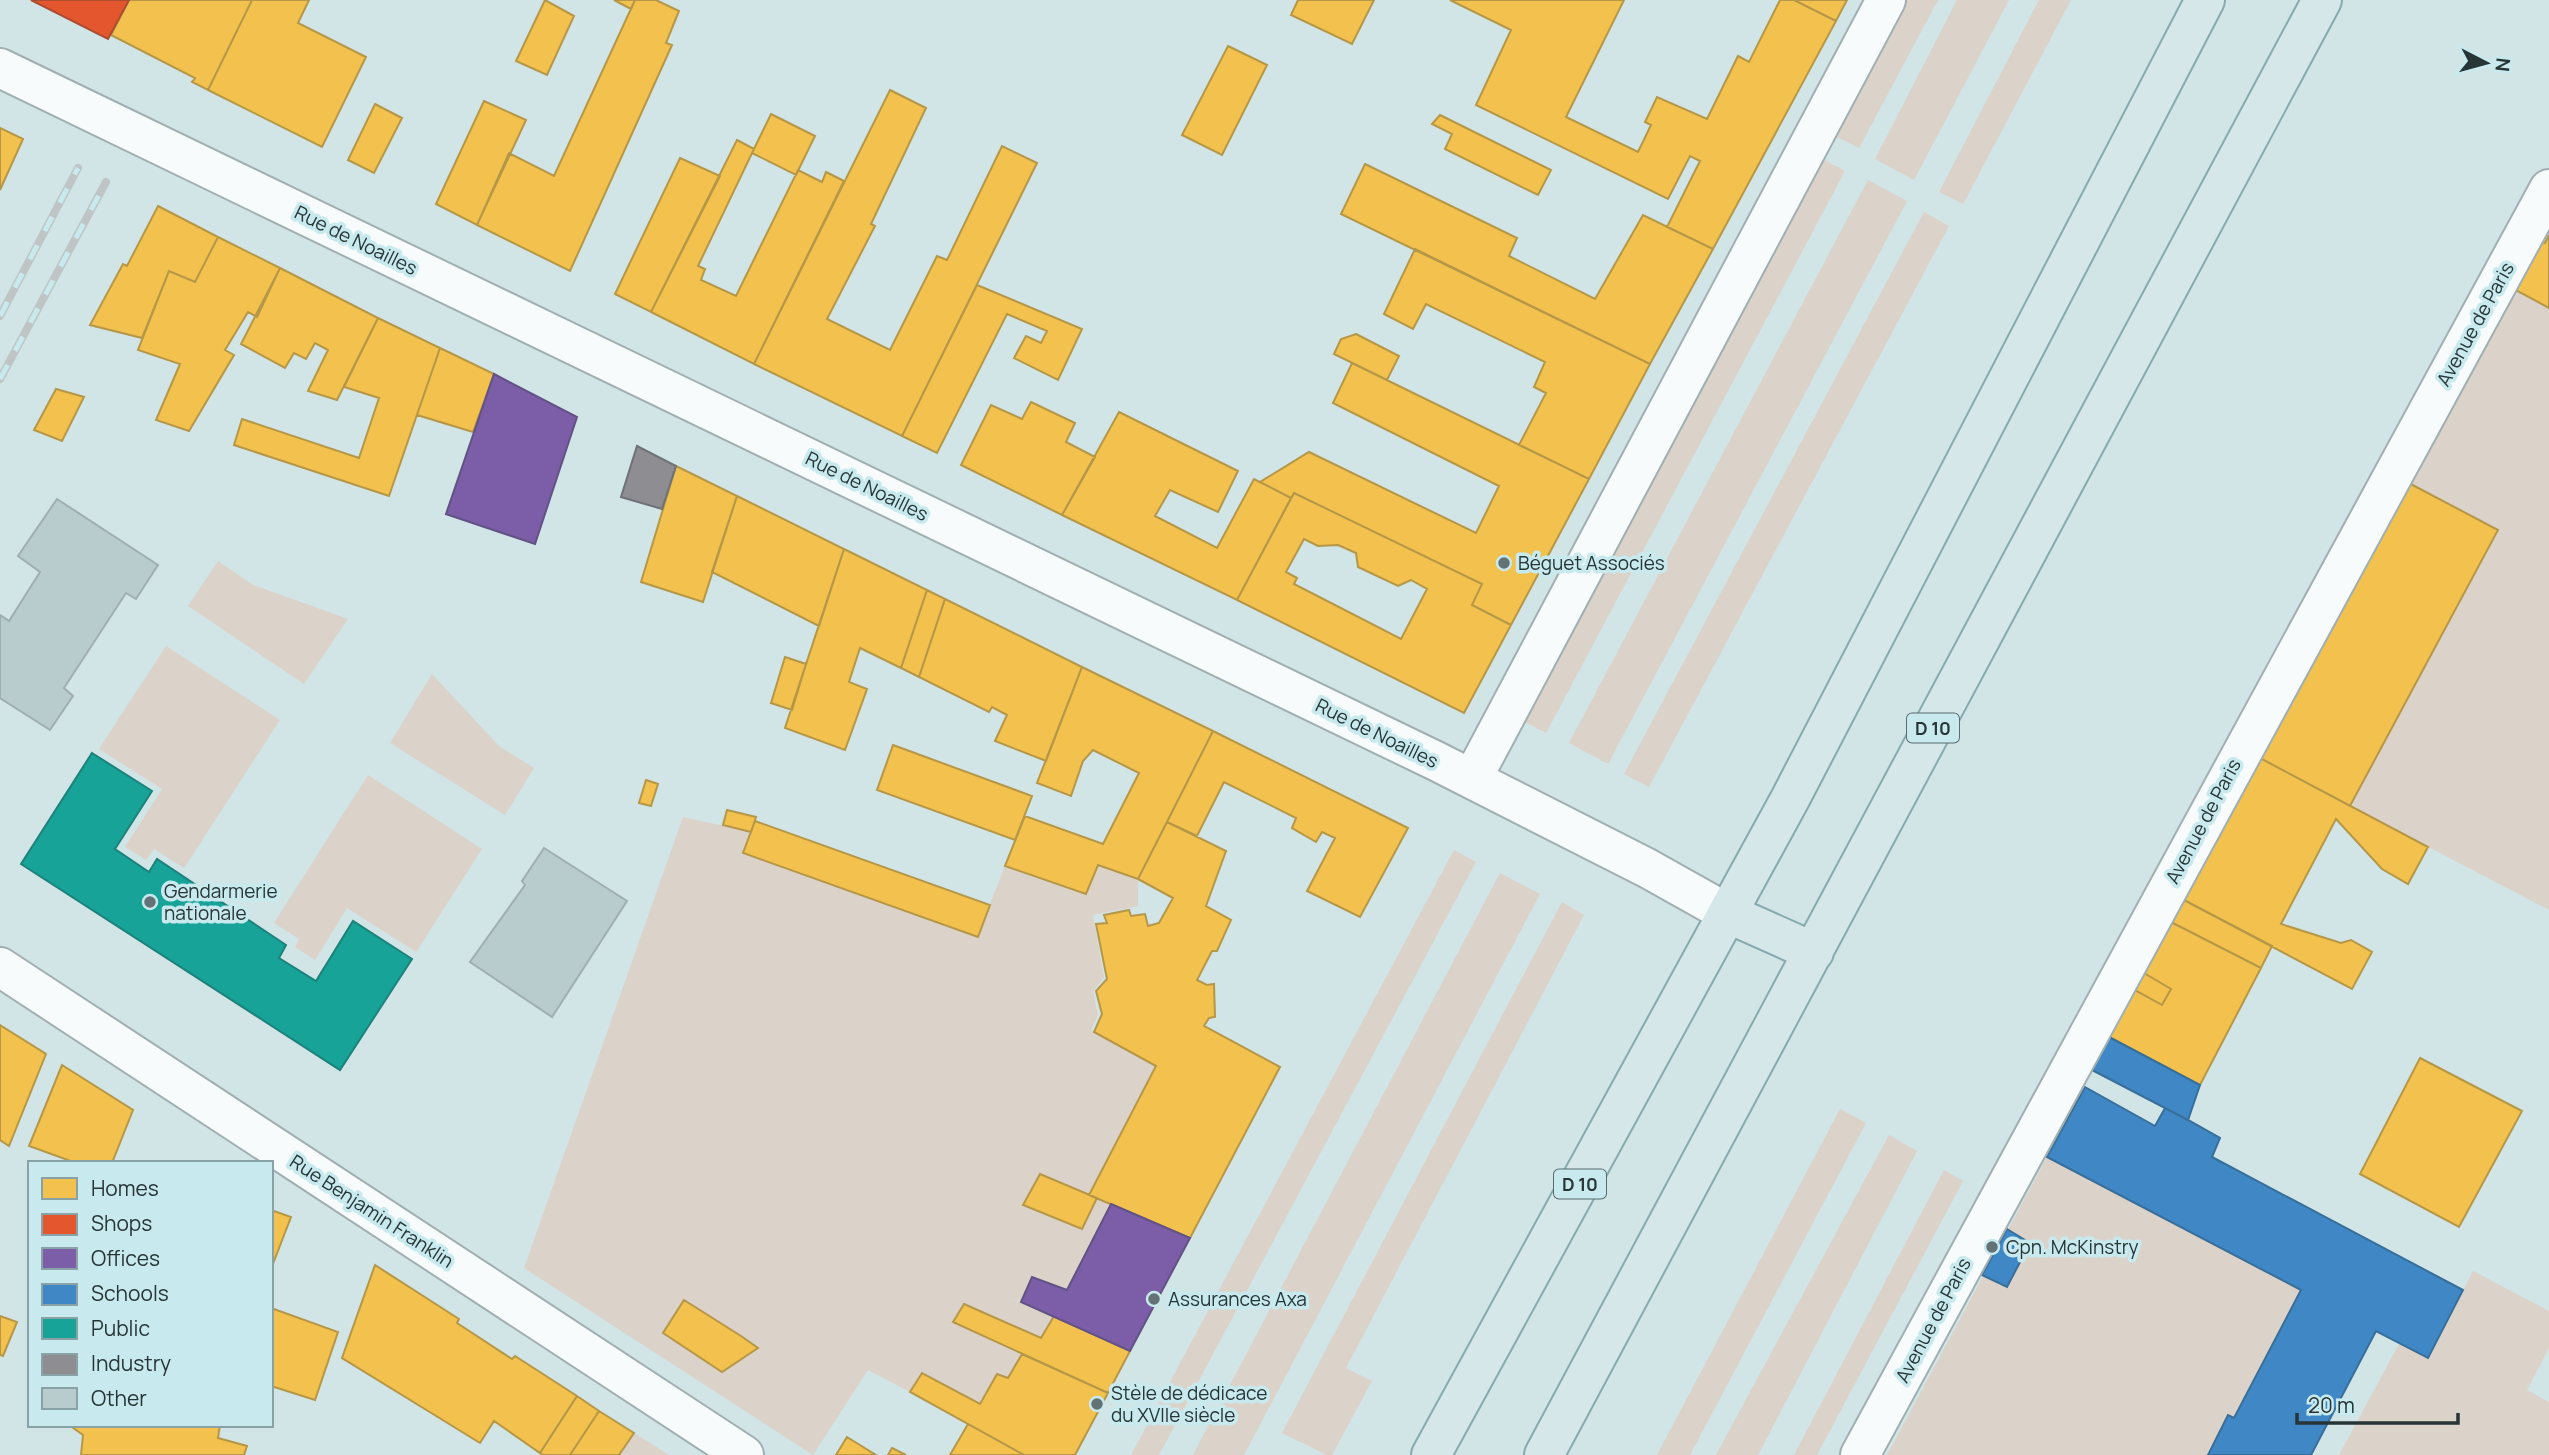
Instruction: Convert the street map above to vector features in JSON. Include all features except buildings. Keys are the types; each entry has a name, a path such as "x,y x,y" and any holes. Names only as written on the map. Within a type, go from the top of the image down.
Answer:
{"main road":[{"name":"D 10","path":"1431,1455 1728,914 2205,0"},
{"name":"D 10","path":"1544,1455 2322,0"},
{"path":"1728,914 1814,952"}],"street":[{"path":"1472,779 1886,0"},
{"name":"Rue de Noailles","path":"0,68 1472,779 1647,867 1728,914"},
{"name":"Avenue de Paris","path":"1860,1455 2549,189"},
{"name":"Rue Benjamin Franklin","path":"0,967 744,1455"}],"shaded area":[{"path":"1905,0 1938,0 1859,148 1835,136"},
{"path":"1957,0 2009,0 1914,180 1875,159"},
{"path":"2039,0 2071,0 1963,204 1939,192"},
{"path":"1821,158 1845,171 1546,733 1521,720"},
{"path":"1868,180 1907,201 1608,764 1569,743"},
{"path":"1924,212 1949,226 1649,787 1624,774"},
{"path":"2510,287 2549,308 2549,910 2346,804 2498,531 2405,481"},
{"path":"218,561 253,585 348,619 304,684 188,606"},
{"path":"166,646 280,720 184,868 154,849 146,860 125,847 162,789 99,749"},
{"path":"432,674 499,746 534,768 505,815 390,743"},
{"path":"368,775 482,849 416,952 347,908 315,960 295,947 299,939 274,923"},
{"path":"683,817 751,832 744,853 977,937 1005,866 1085,894 1098,865 1138,879 1138,906 1093,915 1104,977 1093,992 1098,1015 1091,1030 1156,1066 1089,1195 1040,1174 1024,1205 1082,1229 1097,1198 1111,1204 1067,1290 1032,1277 1021,1302 999,1294 1054,1316 1041,1338 965,1304 953,1322 1022,1354 1008,1378 997,1374 980,1404 922,1373 910,1392 868,1370 813,1455 524,1268","holes":["684,1300 757,1348 722,1372 663,1333"]},
{"path":"1454,850 1476,862 1159,1455 1131,1455"},
{"path":"1500,873 1540,894 1244,1455 1193,1455"},
{"path":"1562,902 1584,915 1346,1368 1372,1381 1332,1455 1327,1455 1282,1433"},
{"path":"1840,1109 1866,1123 1690,1455 1657,1455"},
{"path":"1889,1135 1917,1151 1758,1455 1716,1455"},
{"path":"2047,1157 2301,1290 2234,1418 2208,1455 1887,1455"},
{"path":"1944,1170 1963,1181 1817,1455 1794,1455"},
{"path":"2473,1271 2549,1311 2549,1348 2527,1390 2549,1402 2549,1455 2339,1455 2399,1344 2428,1358"},
{"path":"634,1433 669,1455 619,1455"}],"railway":[{"path":"0,316 78,168"},
{"path":"0,379 106,182"}],"place":[{"name":"Béguet Associés","path":"1504,563"},
{"name":"Gendarmerie nationale","path":"150,902"},
{"name":"Cpn. McKinstry","path":"1992,1247"},
{"name":"Assurances Axa","path":"1154,1299"},
{"name":"Stèle de dédicace du XVIIe siècle","path":"1097,1404"}]}
